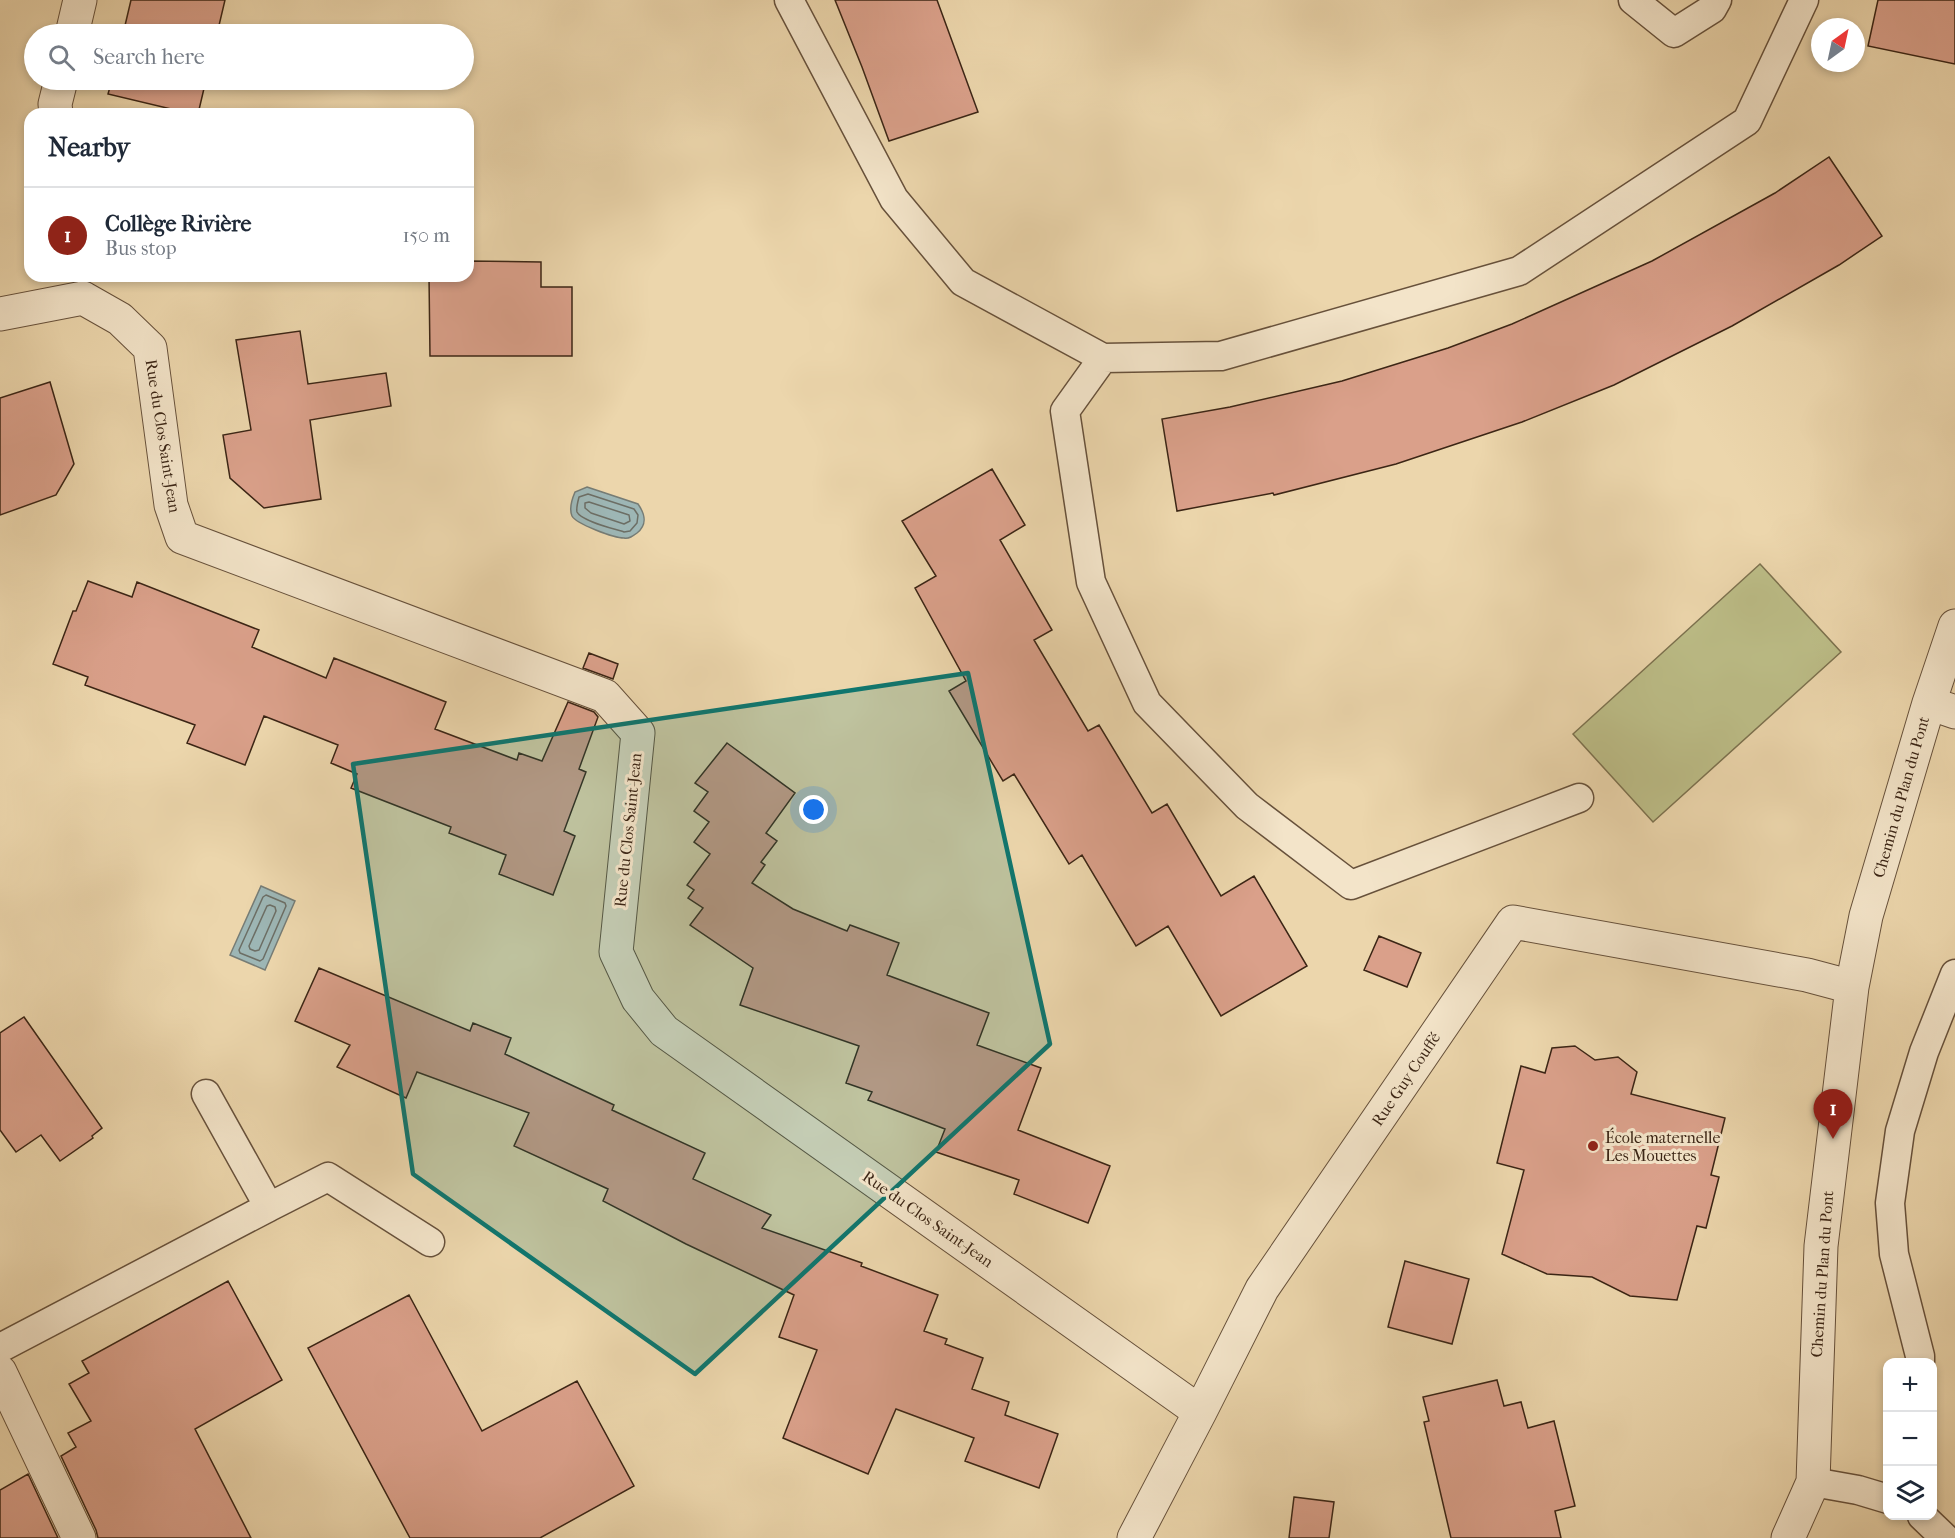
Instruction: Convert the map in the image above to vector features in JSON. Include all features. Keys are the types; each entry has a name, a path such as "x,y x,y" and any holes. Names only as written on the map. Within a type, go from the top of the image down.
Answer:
{"street":[{"path":"74,24 80,0"},
{"path":"55,108 58,90"},
{"path":"0,314 82,287"},
{"name":"Rue du Clos Saint-Jean","path":"82,287 150,348 171,505 182,537 605,696 638,732 616,952 638,999 664,1031 1200,1413"},
{"name":"Chemin du Plan du Pont","path":"1788,1538 1813,1482 1821,1246 1852,987 1866,916 1942,707 1955,626"},
{"name":"Rue Guy Couffé","path":"1134,1538 1262,1289 1513,922 1807,975 1852,987"},
{"path":"0,1372 79,1538"}],"lane":[{"path":"789,0 894,199 963,282 1103,358 1221,356 1519,271 1747,121 1804,0"},
{"path":"1633,0 1674,33 1712,9 1717,0"},
{"path":"1103,358 1065,411 1091,582 1147,703 1246,806 1351,885 1579,798"},
{"path":"1920,1358 1894,1254 1890,1203 1900,1131 1924,1052 1955,974"},
{"path":"206,1094 269,1207"},
{"path":"0,1348 328,1177 430,1242"},
{"path":"1813,1482 1858,1490 1883,1498"},
{"path":"1927,1520 1946,1538"}],"highlighted area":[{"path":"968,673 1050,1044 695,1374 413,1174 353,764"}],"green space":[{"path":"1760,564 1841,652 1653,822 1573,734"}],"water":[{"path":"587,487 638,504 644,519 640,530 629,538 619,537 596,530 575,519 572,516 571,504 575,492"},
{"path":"261,886 295,901 265,970 230,955"}],"building":[{"path":"131,0 225,0 219,24 125,24"},
{"path":"835,0 937,0 978,112 889,141"},
{"path":"1878,0 1955,0 1955,64 1868,46"},
{"path":"109,90 204,90 199,108 167,108 108,94"},
{"path":"1829,157 1882,236 1839,265 1732,326 1614,385 1522,422 1396,464 1274,495 1273,493 1177,511 1162,419 1230,407 1342,381 1448,348 1512,324 1652,261 1775,193"},
{"path":"474,261 541,262 541,287 572,287 572,356 430,356 429,282 474,282"},
{"path":"300,331 308,384 386,373 391,406 310,420 321,499 264,508 230,478 223,435 251,430 236,340"},
{"path":"50,382 74,464 56,495 0,515 0,398"},
{"path":"992,469 1025,525 1000,540 1052,630 1034,640 1088,731 1099,725 1152,813 1167,804 1221,896 1254,876 1307,966 1221,1016 1168,926 1136,946 1082,855 1069,864 1014,774 1003,781 949,691 966,681 915,588 936,576 902,521"},
{"path":"88,581 132,597 137,582 259,630 252,647 326,678 334,658 446,702 435,729 517,760 519,753 542,761 568,702 594,712 598,717 579,769 586,772 564,831 575,836 553,895 499,874 506,855 449,833 451,827 351,788 357,774 331,763 338,745 264,716 245,765 187,743 195,725 85,685 88,677 53,664 73,611 76,611"},
{"path":"589,653 618,664 613,679 583,668"},
{"path":"727,743 795,793 766,833 777,841 761,862 765,865 752,883 793,909 847,931 850,925 899,943 887,975 989,1013 977,1045 1041,1068 1018,1130 1110,1166 1088,1223 1014,1194 1019,1180 936,1152 945,1129 868,1100 872,1092 846,1083 859,1046 740,1005 753,968 690,925 703,908 688,898 694,890 687,885 710,854 694,842 709,822 694,811 708,792 695,783"},
{"path":"1379,936 1421,953 1407,987 1364,970"},
{"path":"319,968 470,1031 473,1023 511,1038 505,1054 614,1105 612,1110 705,1153 693,1179 771,1215 762,1228 862,1263 861,1266 938,1295 924,1331 947,1339 945,1344 983,1358 972,1389 1009,1402 1005,1415 1058,1434 1039,1488 965,1461 974,1438 896,1409 868,1474 783,1438 817,1350 779,1337 794,1295 686,1244 603,1201 608,1189 514,1146 529,1113 417,1072 406,1098 337,1067 350,1045 295,1021"},
{"path":"24,1017 102,1128 92,1136 93,1138 60,1161 41,1135 16,1152 0,1130 0,1033"},
{"path":"1575,1046 1595,1060 1618,1057 1637,1072 1631,1094 1725,1118 1711,1175 1719,1177 1706,1228 1697,1226 1677,1300 1630,1296 1592,1277 1547,1274 1502,1254 1524,1170 1497,1163 1521,1066 1545,1073 1552,1048"},
{"path":"1405,1261 1469,1279 1452,1344 1388,1327"},
{"path":"228,1281 282,1380 195,1429 251,1538 98,1538 61,1456 76,1447 68,1433 91,1421 69,1384 89,1373 82,1361"},
{"path":"409,1295 482,1431 577,1381 634,1486 540,1538 410,1538 308,1348"},
{"path":"1497,1380 1504,1406 1521,1402 1528,1428 1554,1421 1575,1506 1555,1511 1561,1538 1451,1538 1424,1422 1429,1421 1423,1397"},
{"path":"28,1474 58,1538 0,1538 0,1490"},
{"path":"1294,1497 1334,1502 1329,1538 1289,1538"}],"place":[{"name":"Collège Rivière","path":"1833,1139"},
{"name":"École maternelle Les Mouettes","path":"1593,1146"}]}
